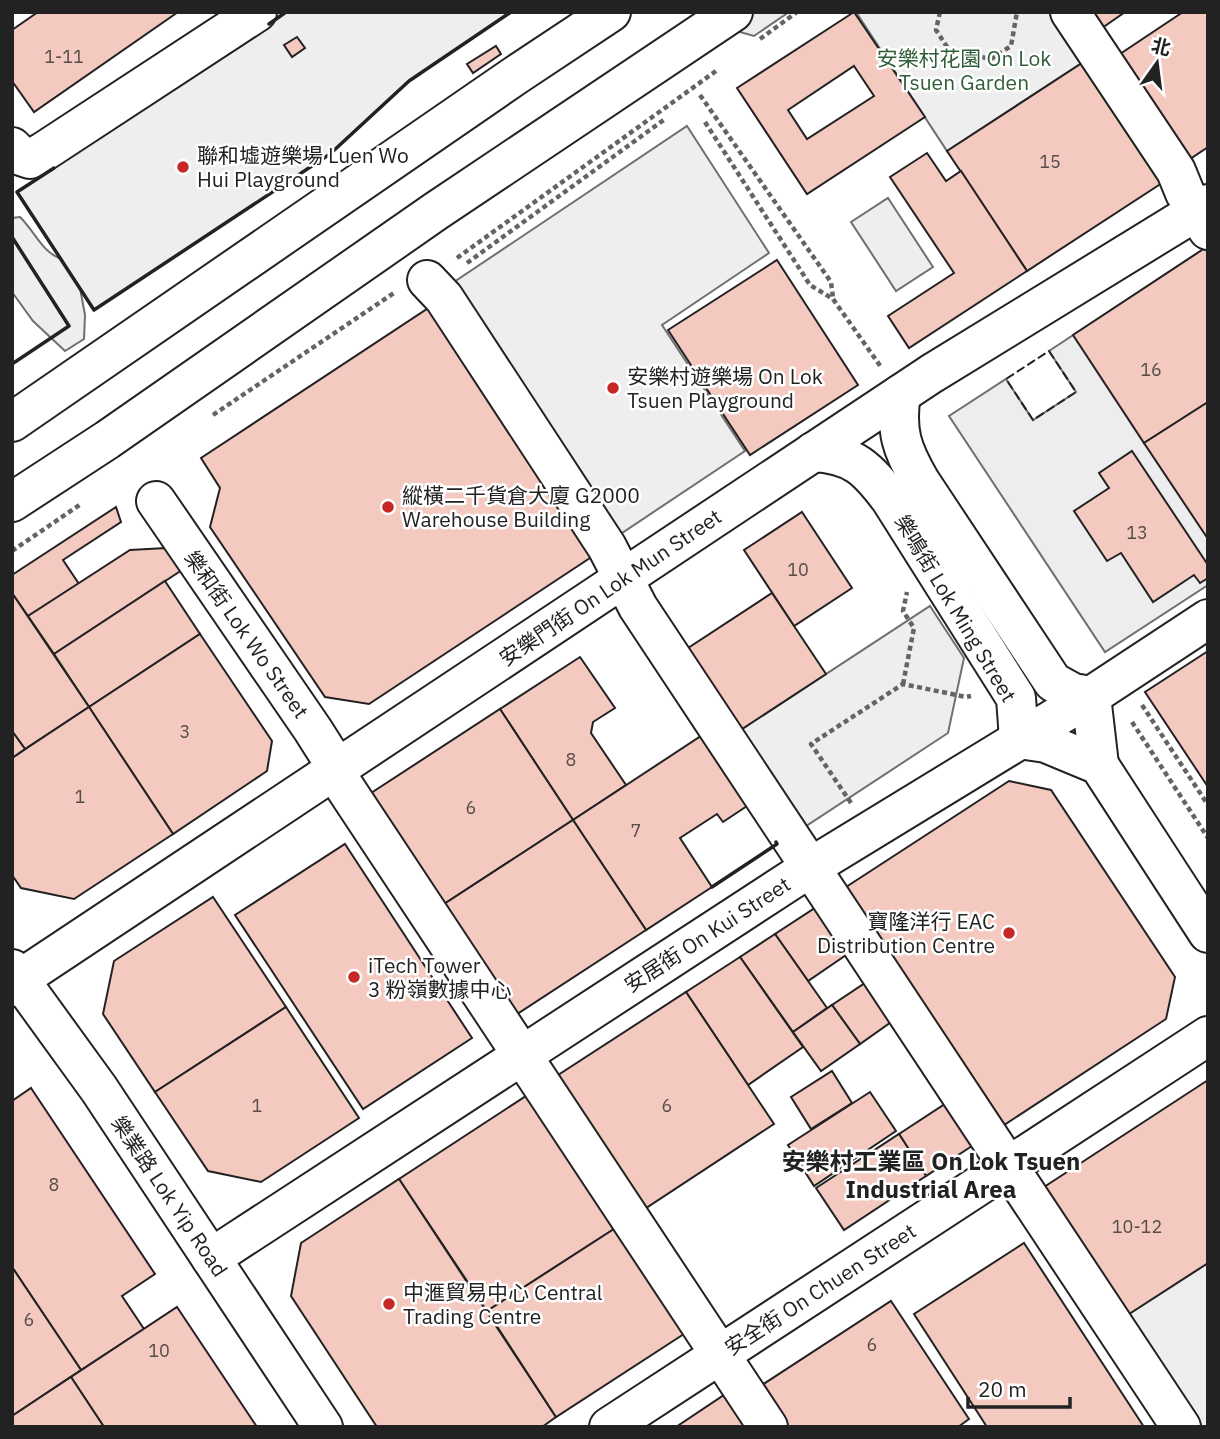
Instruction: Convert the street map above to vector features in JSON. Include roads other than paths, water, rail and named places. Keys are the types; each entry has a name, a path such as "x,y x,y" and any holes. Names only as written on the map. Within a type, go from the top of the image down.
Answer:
{"street":[{"path":"12,422 504,82 611,12"},
{"path":"12,502 107,440 436,211 733,12"},
{"path":"1070,12 1176,171 1185,193 1204,215"},
{"path":"28,149 252,14"},
{"name":"安樂門街 On Lok Mun Street","path":"15,978 335,770 901,394 1204,215"},
{"path":"427,280 444,298 625,578 638,607 1181,1427"},
{"name":"樂鳴街 Lok Ming Street","path":"901,394 899,435 908,461 1053,682 1073,693 1101,689"},
{"name":"樂鳴街 Lok Ming Street","path":"813,452 848,457 863,466 891,500 1016,698 1019,739"},
{"name":"樂和街 Lok Wo Street","path":"156,502 313,730 335,770 768,1427"},
{"name":"安居街 On Kui Street","path":"211,1258 810,867 1101,689 1208,619"},
{"path":"1099,765 1101,689"},
{"path":"1019,739 1046,743 1099,765 1208,933"},
{"name":"樂業路 Lok Yip Road","path":"15,978 99,1089 323,1427"},
{"name":"安全街 On Chuen Street","path":"609,1427 1208,1036"}],"place":[{"name":"聯和墟遊樂場 Luen Wo Hui Playground","path":"183,167"},
{"name":"安樂村遊樂場 On Lok Tsuen Playground","path":"613,388"},
{"name":"縱橫二千貨倉大廈 G2000 Warehouse Building","path":"388,507"},
{"name":"寶隆洋行 EAC Distribution Centre","path":"1009,933"},
{"name":"iTech Tower 3 粉嶺數據中心","path":"354,977"},
{"name":"中滙貿易中心 Central Trading Centre","path":"389,1304"}],"district":[{"name":"安樂村工業區 On Lok Tsuen Industrial Area","path":"931,1175"}],"park label":[{"name":"安樂村花園 On Lok Tsuen Garden","path":"964,70"}]}
